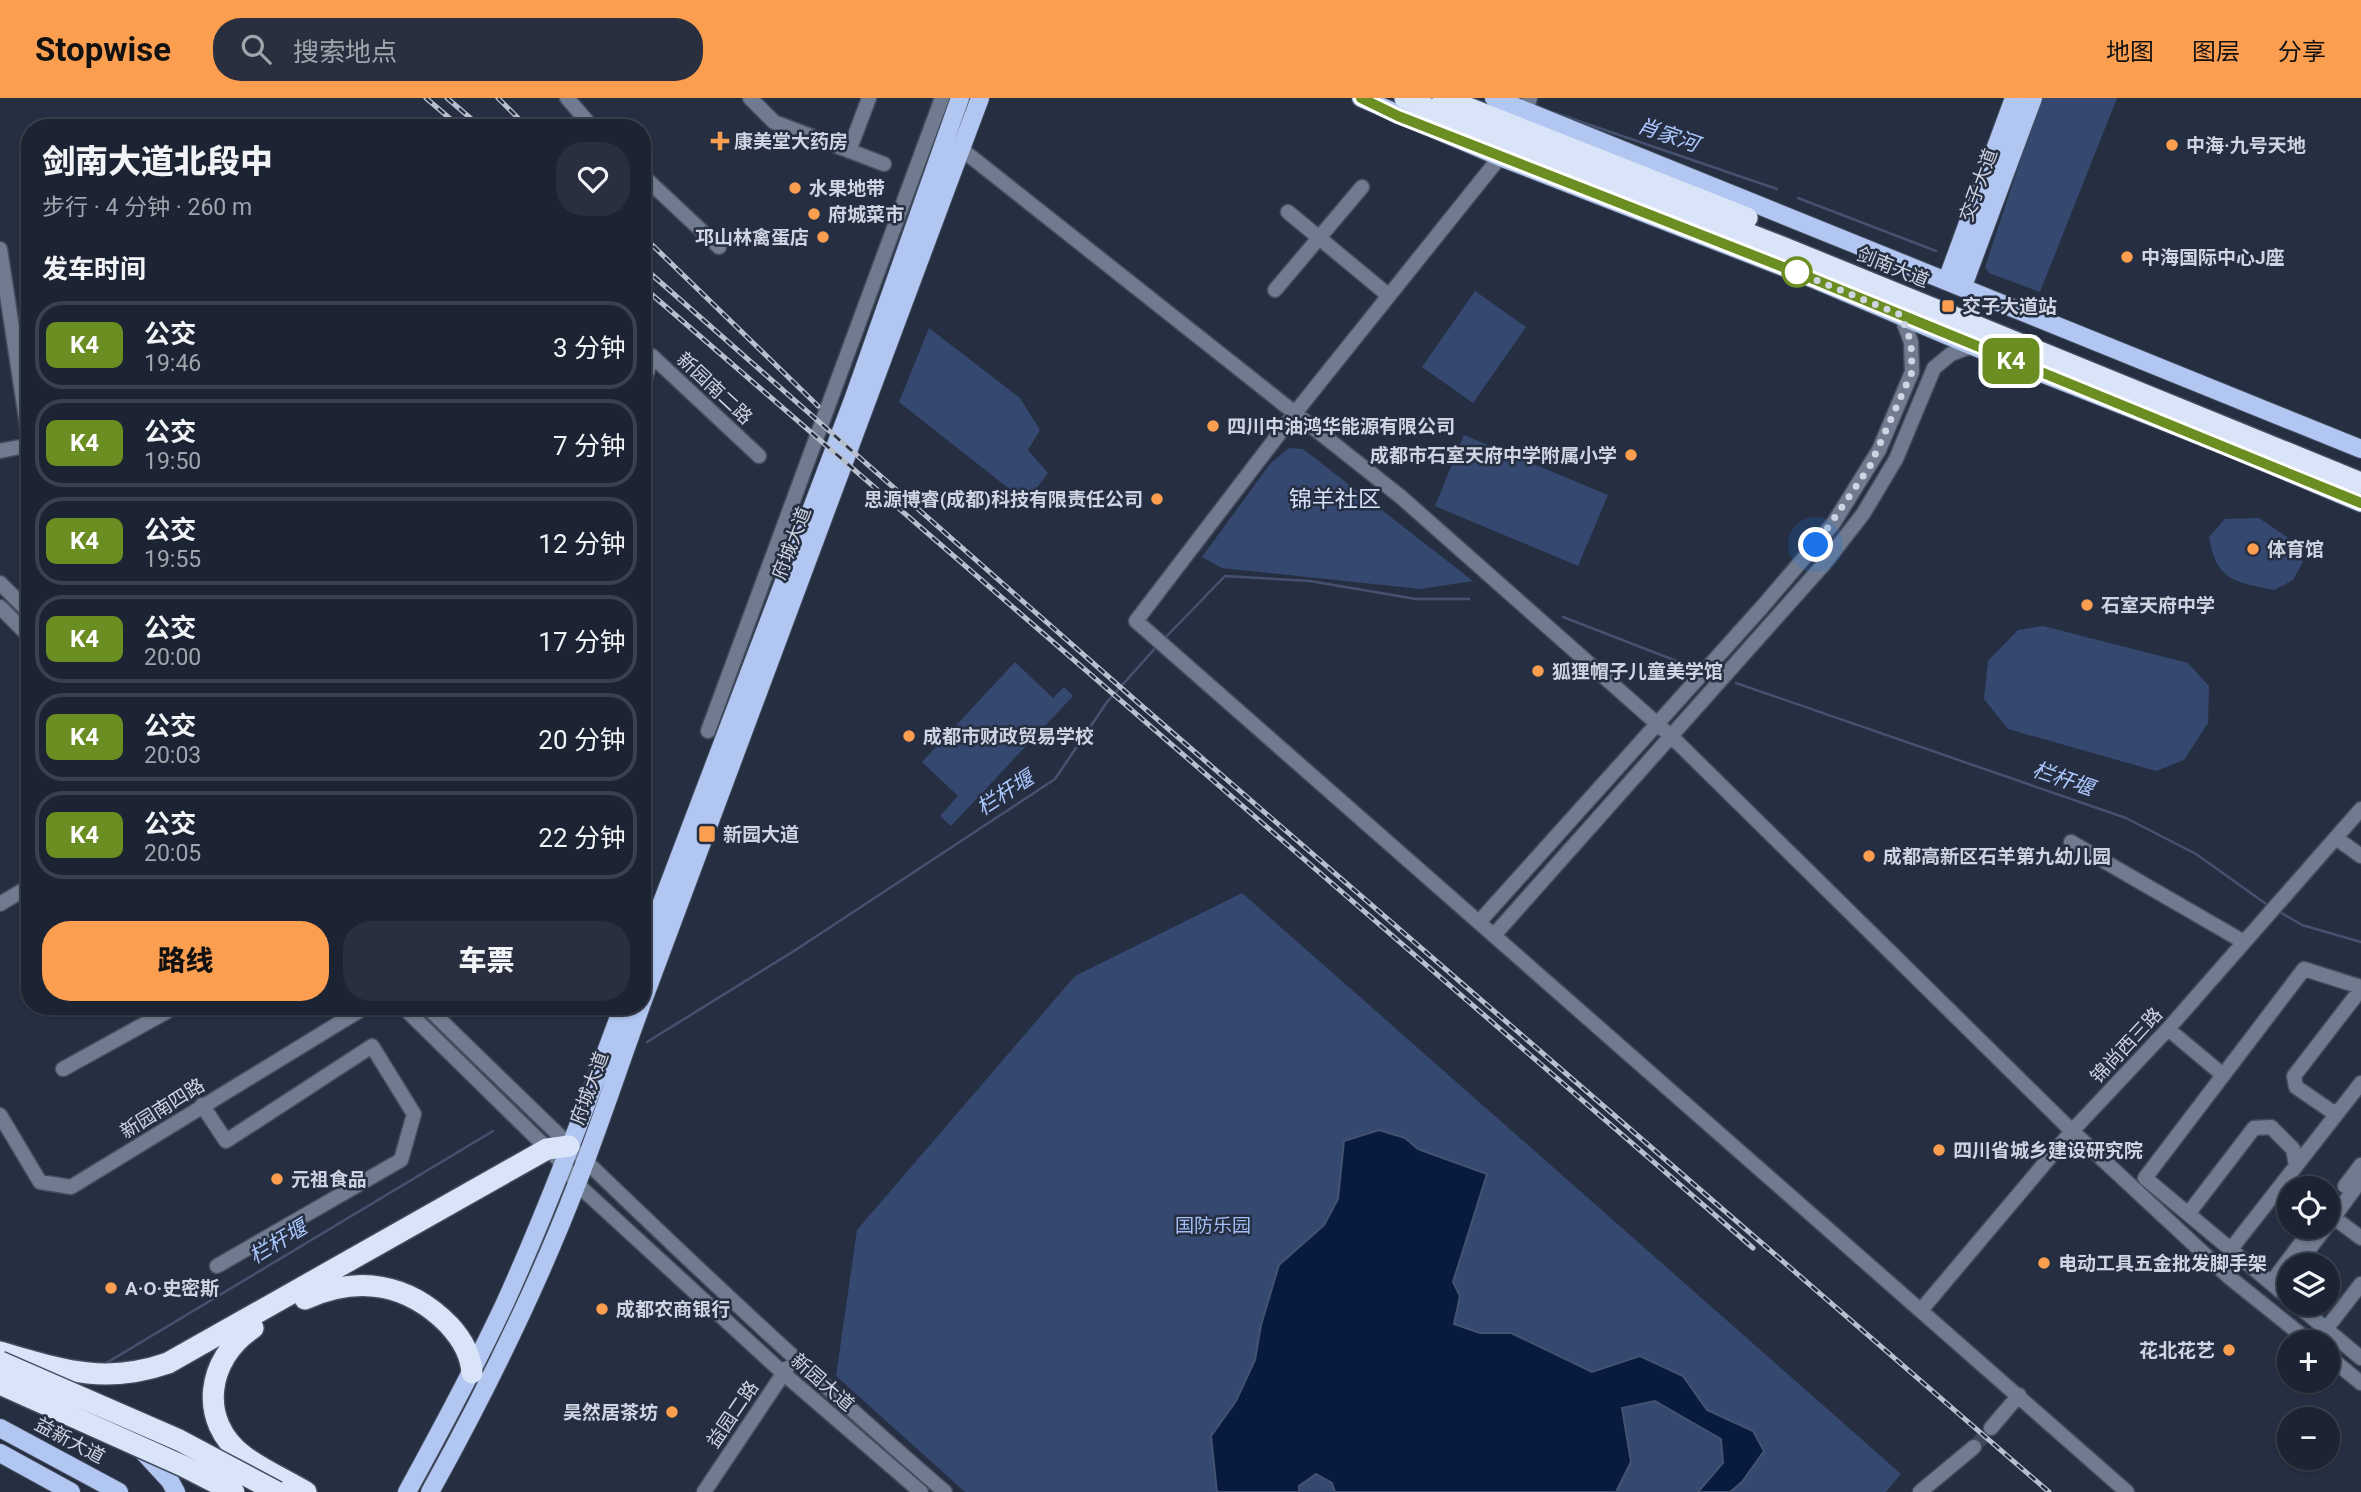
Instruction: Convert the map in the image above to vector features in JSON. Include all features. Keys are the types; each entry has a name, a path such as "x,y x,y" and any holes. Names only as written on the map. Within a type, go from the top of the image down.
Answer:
{"highway":[{"name":"剑南大道","path":"1402,107 1448,104 1520,111 1741,215 2361,469"},
{"name":"剑南大道","path":"1448,104 1782,247 2361,483"},
{"path":"306,1492 244,1456 218,1425 213,1405 213,1382 233,1334 566,1155"},
{"path":"0,1353 77,1373 117,1375 168,1363 317,1294 350,1285 382,1285 415,1297 444,1321 463,1343 472,1373"},
{"path":"0,1362 179,1440 277,1492"},
{"path":"0,1384 183,1466 234,1492"}],"main road":[{"name":"府城大道","path":"651,931 853,400 960,98"},
{"name":"府城大道","path":"651,980 980,98"},
{"path":"1361,98 1402,107 1500,157 1811,278 2361,503"},
{"path":"1494,98 1520,111 1782,212 2361,449"},
{"name":"交子大道","path":"1955,283 2014,98"},
{"name":"交子大道","path":"1955,283 2033,98"},
{"path":"1741,215 1782,212"},
{"path":"1782,247 1811,278"},
{"name":"府城大道","path":"430,1492 480,1401 577,1184 566,1155 620,1015"},
{"name":"府城大道","path":"566,1155 636,1015"},
{"path":"407,1492 472,1373 544,1214 566,1155"},
{"path":"0,1353 41,1371 112,1418 170,1481 176,1492"},
{"name":"益新大道","path":"0,1428 91,1474 119,1492"},
{"path":"0,1453 71,1492"}],"street":[{"path":"567,98 585,119"},
{"path":"750,98 774,122 884,164"},
{"path":"849,151 869,98"},
{"path":"708,731 942,98"},
{"path":"960,149 1401,497 1672,737 2072,1131 2230,1277 2296,1330"},
{"path":"1500,157 1295,413 1136,621 1922,1309 2127,1492"},
{"path":"651,183 719,247"},
{"path":"1275,290 1362,187"},
{"path":"1288,212 1388,295"},
{"path":"0,249 21,386"},
{"path":"1480,921 1816,545 1860,484 1879,450 1912,372 1911,342 1901,315"},
{"path":"1495,934 1824,564 1863,514 1896,459 1934,368 1951,354 1972,346"},
{"name":"新园南二路","path":"651,360 759,456"},
{"path":"0,451 21,447"},
{"path":"0,583 21,604"},
{"path":"0,607 21,628"},
{"name":"锦尚西三路","path":"1922,1309 2072,1131 2168,1029 2361,809"},
{"path":"2336,838 2361,856"},
{"path":"2071,842 2244,942"},
{"path":"0,904 21,891"},
{"path":"2277,1288 2145,1178 2304,969 2361,988 2294,1076 2296,1087 2331,1111 2339,1111"},
{"path":"63,1069 161,1015"},
{"name":"新园南四路","path":"0,1115 40,1182 71,1187 352,1015"},
{"name":"新园大道","path":"412,1015 945,1492"},
{"name":"新园大道","path":"434,1015 566,1155"},
{"path":"2168,1029 2223,1075"},
{"path":"202,1105 226,1141 372,1046 414,1114 401,1160 217,1266"},
{"path":"2231,1250 2361,1083"},
{"path":"2188,1214 2254,1128 2271,1127 2293,1149 2296,1165"},
{"path":"2340,1200 2361,1165"},
{"path":"2340,1206 2361,1180"},
{"name":"新园大道","path":"577,1184 783,1373 921,1492"},
{"path":"2340,1226 2361,1238"},
{"path":"2326,1329 2361,1284"},
{"path":"2310,1316 2361,1358"},
{"name":"益园二路","path":"704,1492 794,1359"},
{"path":"2340,1366 2361,1383"},
{"path":"1992,1428 2019,1395"},
{"path":"1920,1492 1974,1447"}],"green space":[{"path":"2041,98 2117,98 2040,292 1989,273 1985,267"},
{"path":"1475,291 1526,327 1473,403 1422,367"},
{"path":"929,328 1020,398 1040,430 1028,450 1048,473 1026,502 899,402"},
{"path":"1464,435 1608,495 1578,566 1435,506"},
{"path":"1289,448 1303,449 1473,581 1420,589 1222,568 1202,557 1270,464"},
{"name":"体育馆","path":"2259,518 2287,537 2303,562 2293,580 2274,590 2248,585 2230,577 2222,571 2212,552 2209,537 2225,519"},
{"path":"2043,626 2188,663 2209,686 2208,723 2184,760 2156,771 2008,729 1984,699 1988,661 2018,630"},
{"path":"1015,662 1053,698 1064,687 1073,696 951,826 940,816 958,796 922,762"},
{"name":"国防乐园","path":"1242,893 1901,1474 1886,1492 965,1492 836,1376 857,1230 1075,976"}],"shaded area":[{"path":"1379,1130 1405,1138 1418,1149 1487,1174 1453,1282 1460,1296 1454,1324 1480,1333 1511,1333 1592,1372 1640,1356 1683,1376 1707,1410 1753,1431 1764,1451 1742,1482 1730,1492 1698,1492 1723,1463 1721,1439 1655,1401 1622,1408 1631,1462 1616,1492 1335,1492 1332,1483 1316,1474 1299,1486 1299,1492 1217,1492 1211,1436 1236,1401 1255,1360 1261,1325 1279,1265 1324,1225 1338,1199 1344,1141"}],"waterway":[{"name":"肖家河","path":"1555,113 1777,189"},
{"name":"肖家河","path":"1798,198 1936,251"},
{"name":"栏杆堰","path":"1165,638 1225,576 1310,581 1416,599 1469,599"},
{"name":"栏杆堰","path":"1563,617 1687,665"},
{"name":"栏杆堰","path":"647,1042 794,951 1055,779 1107,702 1158,645"},
{"name":"栏杆堰","path":"1736,683 2126,818 2196,854 2269,906"},
{"name":"栏杆堰","path":"2278,911 2302,925 2361,942"},
{"name":"栏杆堰","path":"103,1365 493,1131"}],"tunnel":[{"path":"1974,1447 1991,1428"}],"railway":[{"path":"426,98 450,119"},
{"path":"447,98 472,119"},
{"path":"498,98 519,119"},
{"path":"651,244 818,406"},
{"path":"651,274 1135,700 2049,1492"},
{"path":"651,294 1753,1248"}],"bus line":[{"name":"K4","path":"1361,98 1398,116 1811,278 2361,503"}],"place":[{"name":"康美堂大药房","path":"720,141"},
{"name":"中海·九号天地","path":"2172,145"},
{"name":"水果地带","path":"795,188"},
{"name":"府城菜市","path":"814,214"},
{"name":"邛山林禽蛋店","path":"823,237"},
{"name":"中海国际中心J座","path":"2127,257"},
{"name":"交子大道站","path":"1948,306"},
{"name":"四川中油鸿华能源有限公司","path":"1213,426"},
{"name":"成都市石室天府中学附属小学","path":"1631,455"},
{"name":"思源博睿(成都)科技有限责任公司","path":"1157,499"},
{"name":"体育馆","path":"2253,549"},
{"name":"石室天府中学","path":"2087,605"},
{"name":"狐狸帽子儿童美学馆","path":"1538,671"},
{"name":"成都市财政贸易学校","path":"909,736"},
{"name":"新园大道","path":"707,834"},
{"name":"成都高新区石羊第九幼儿园","path":"1869,856"},
{"name":"四川省城乡建设研究院","path":"1939,1150"},
{"name":"元祖食品","path":"277,1179"},
{"name":"电动工具五金批发脚手架","path":"2044,1263"},
{"name":"A·O·史密斯","path":"111,1288"},
{"name":"成都农商银行","path":"602,1309"},
{"name":"花北花艺","path":"2229,1350"},
{"name":"昊然居茶坊","path":"672,1412"}],"district":[{"name":"锦羊社区","path":"1335,499"}],"route":[{"path":"1797,272 1797,262 1811,278 1901,315 1913,353 1912,372 1879,450 1860,484 1816,545"}]}
